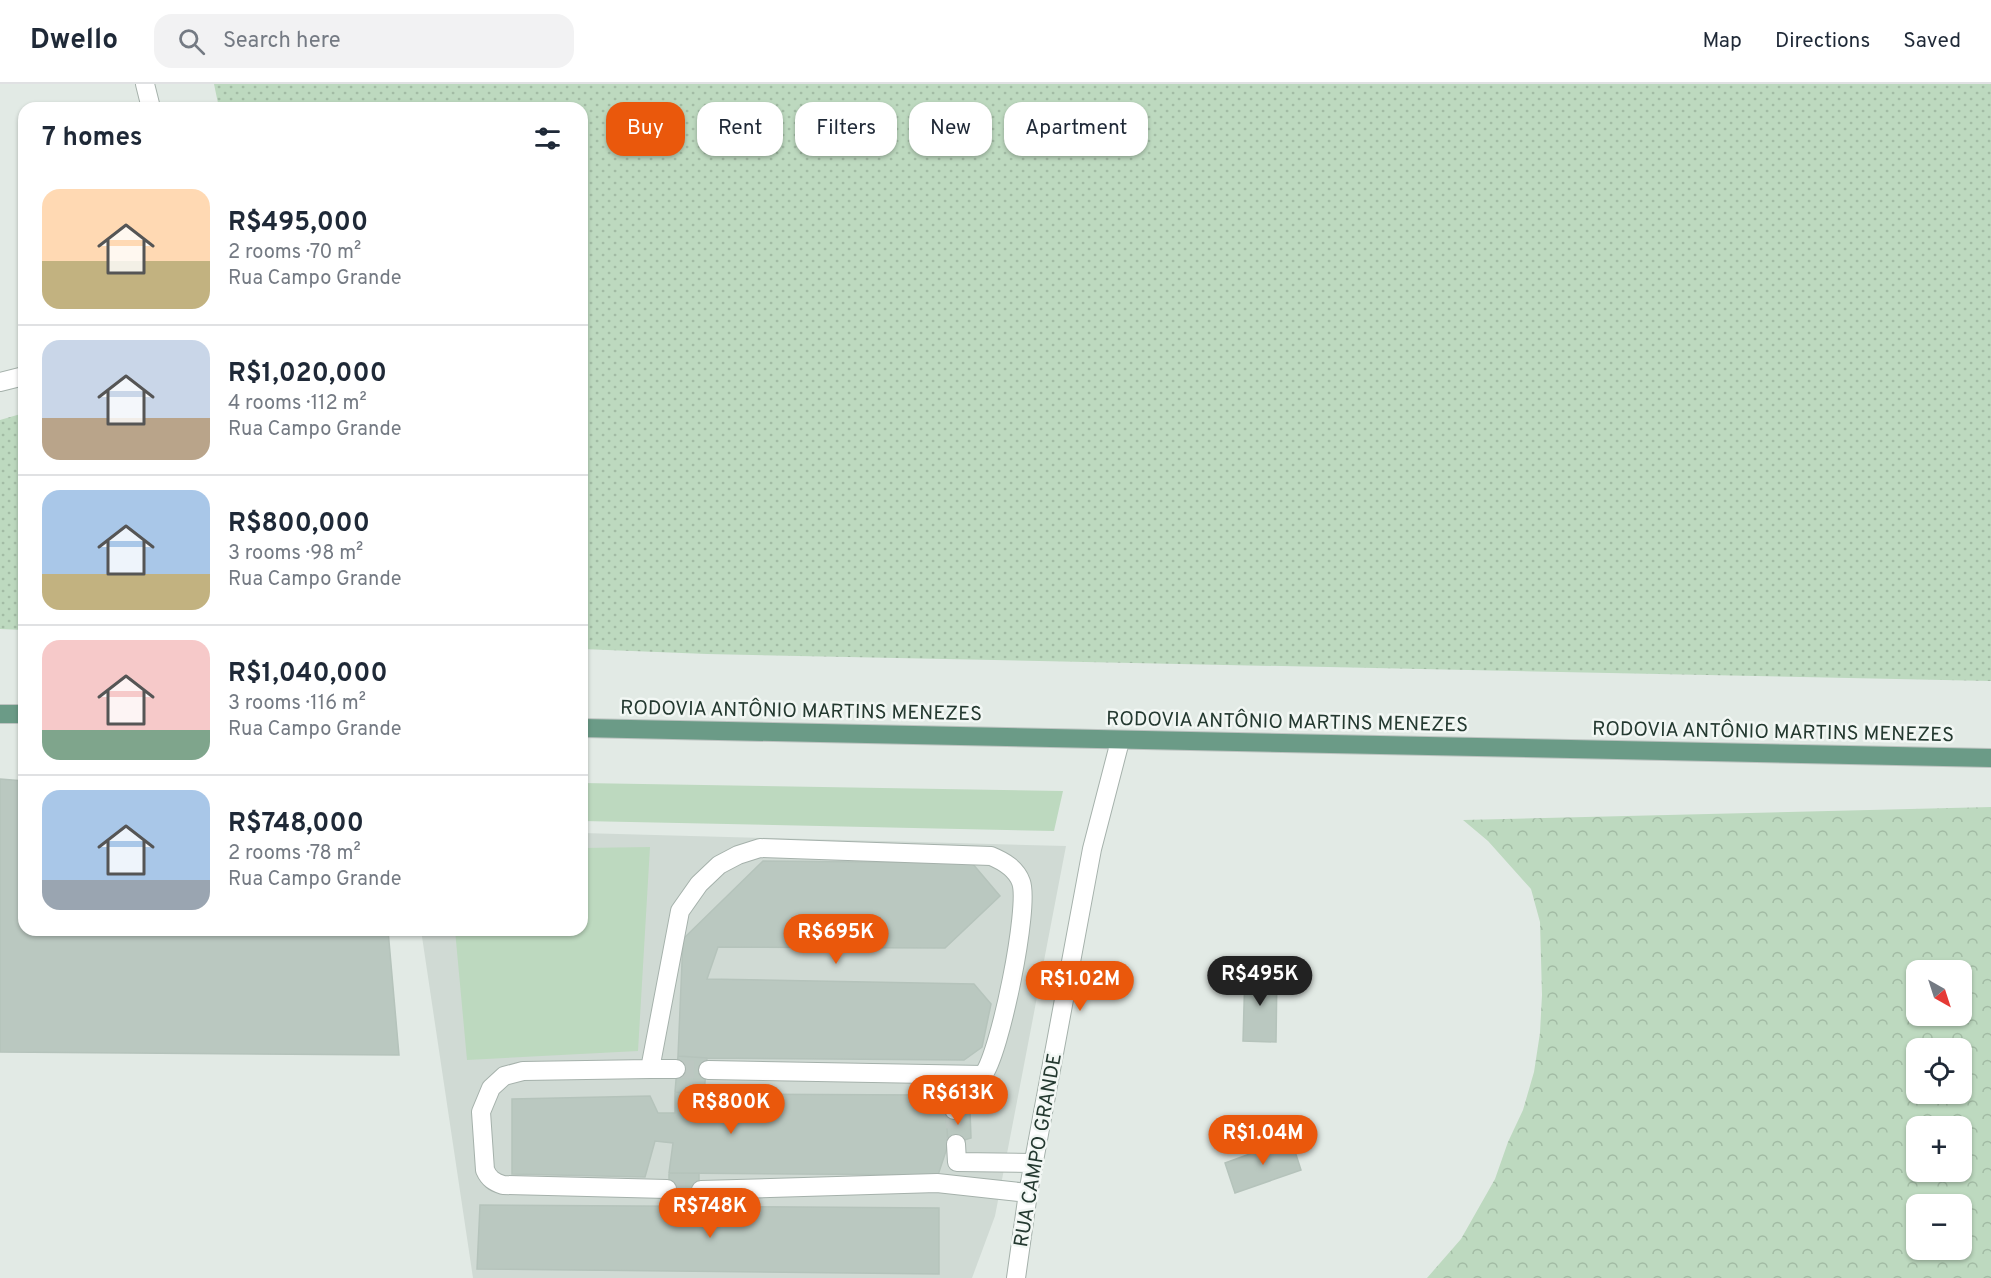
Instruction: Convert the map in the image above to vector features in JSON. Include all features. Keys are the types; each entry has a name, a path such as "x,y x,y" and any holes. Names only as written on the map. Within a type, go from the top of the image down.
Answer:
{"main road":[{"path":"0,714 18,714"},
{"name":"RODOVIA ANTÔNIO MARTINS MENEZES","path":"588,728 1991,758"}],"street":[{"path":"145,84 150,102"},
{"path":"0,382 18,378"},
{"name":"RUA CAMPO GRANDE","path":"1016,1278 1033,1163 1092,849 1120,741"},
{"path":"650,1069 680,911 699,884 719,865 738,855 760,848 991,856 1007,863 1022,882 1015,961 995,1049 983,1075 954,1097 954,1110"},
{"path":"667,1189 503,1185 489,1178 485,1170 481,1112 491,1088 504,1076 523,1071 676,1070"},
{"path":"708,1071 983,1075"},
{"path":"956,1144 957,1162 1033,1163"},
{"path":"701,1190 937,1183 1028,1192"}],"shaded area":[{"path":"588,833 1066,846 995,1216 972,1278 473,1278 422,936 588,936"}],"green space":[{"path":"214,84 1991,84 1991,681 707,654 588,649 588,102 218,102"},
{"path":"18,415 18,630 0,629 0,420"},
{"path":"588,783 1063,791 1054,831 588,821"},
{"path":"1991,807 1991,1278 1427,1278 1461,1239 1495,1179 1508,1142 1523,1110 1534,1072 1540,1033 1542,995 1540,922 1531,889 1488,841 1463,820"},
{"path":"650,847 638,1051 467,1060 456,936 588,936 588,848"}],"building":[{"path":"0,779 18,780 18,936 389,936 399,1055 0,1052"},
{"path":"763,861 972,863 1000,896 945,948 718,947 707,979 974,984 991,1004 982,1047 964,1060 678,1056 683,939"},
{"path":"1245,971 1277,973 1276,1042 1243,1041"},
{"path":"678,1056 707,1058 704,1094 675,1092"},
{"path":"675,1092 926,1095 946,1111 948,1145 938,1175 669,1173 673,1143 655,1141 645,1177 512,1174 512,1099 650,1096 658,1113 675,1113"},
{"path":"970,1110 971,1138 948,1145 946,1111"},
{"path":"1291,1139 1301,1170 1235,1193 1225,1163"},
{"path":"669,1173 699,1173 699,1206 669,1206"},
{"path":"480,1205 939,1208 939,1274 477,1269"}],"tunnel":[{"path":"676,1069 708,1070"},
{"path":"954,1110 956,1144"},
{"path":"667,1189 701,1190"}]}
